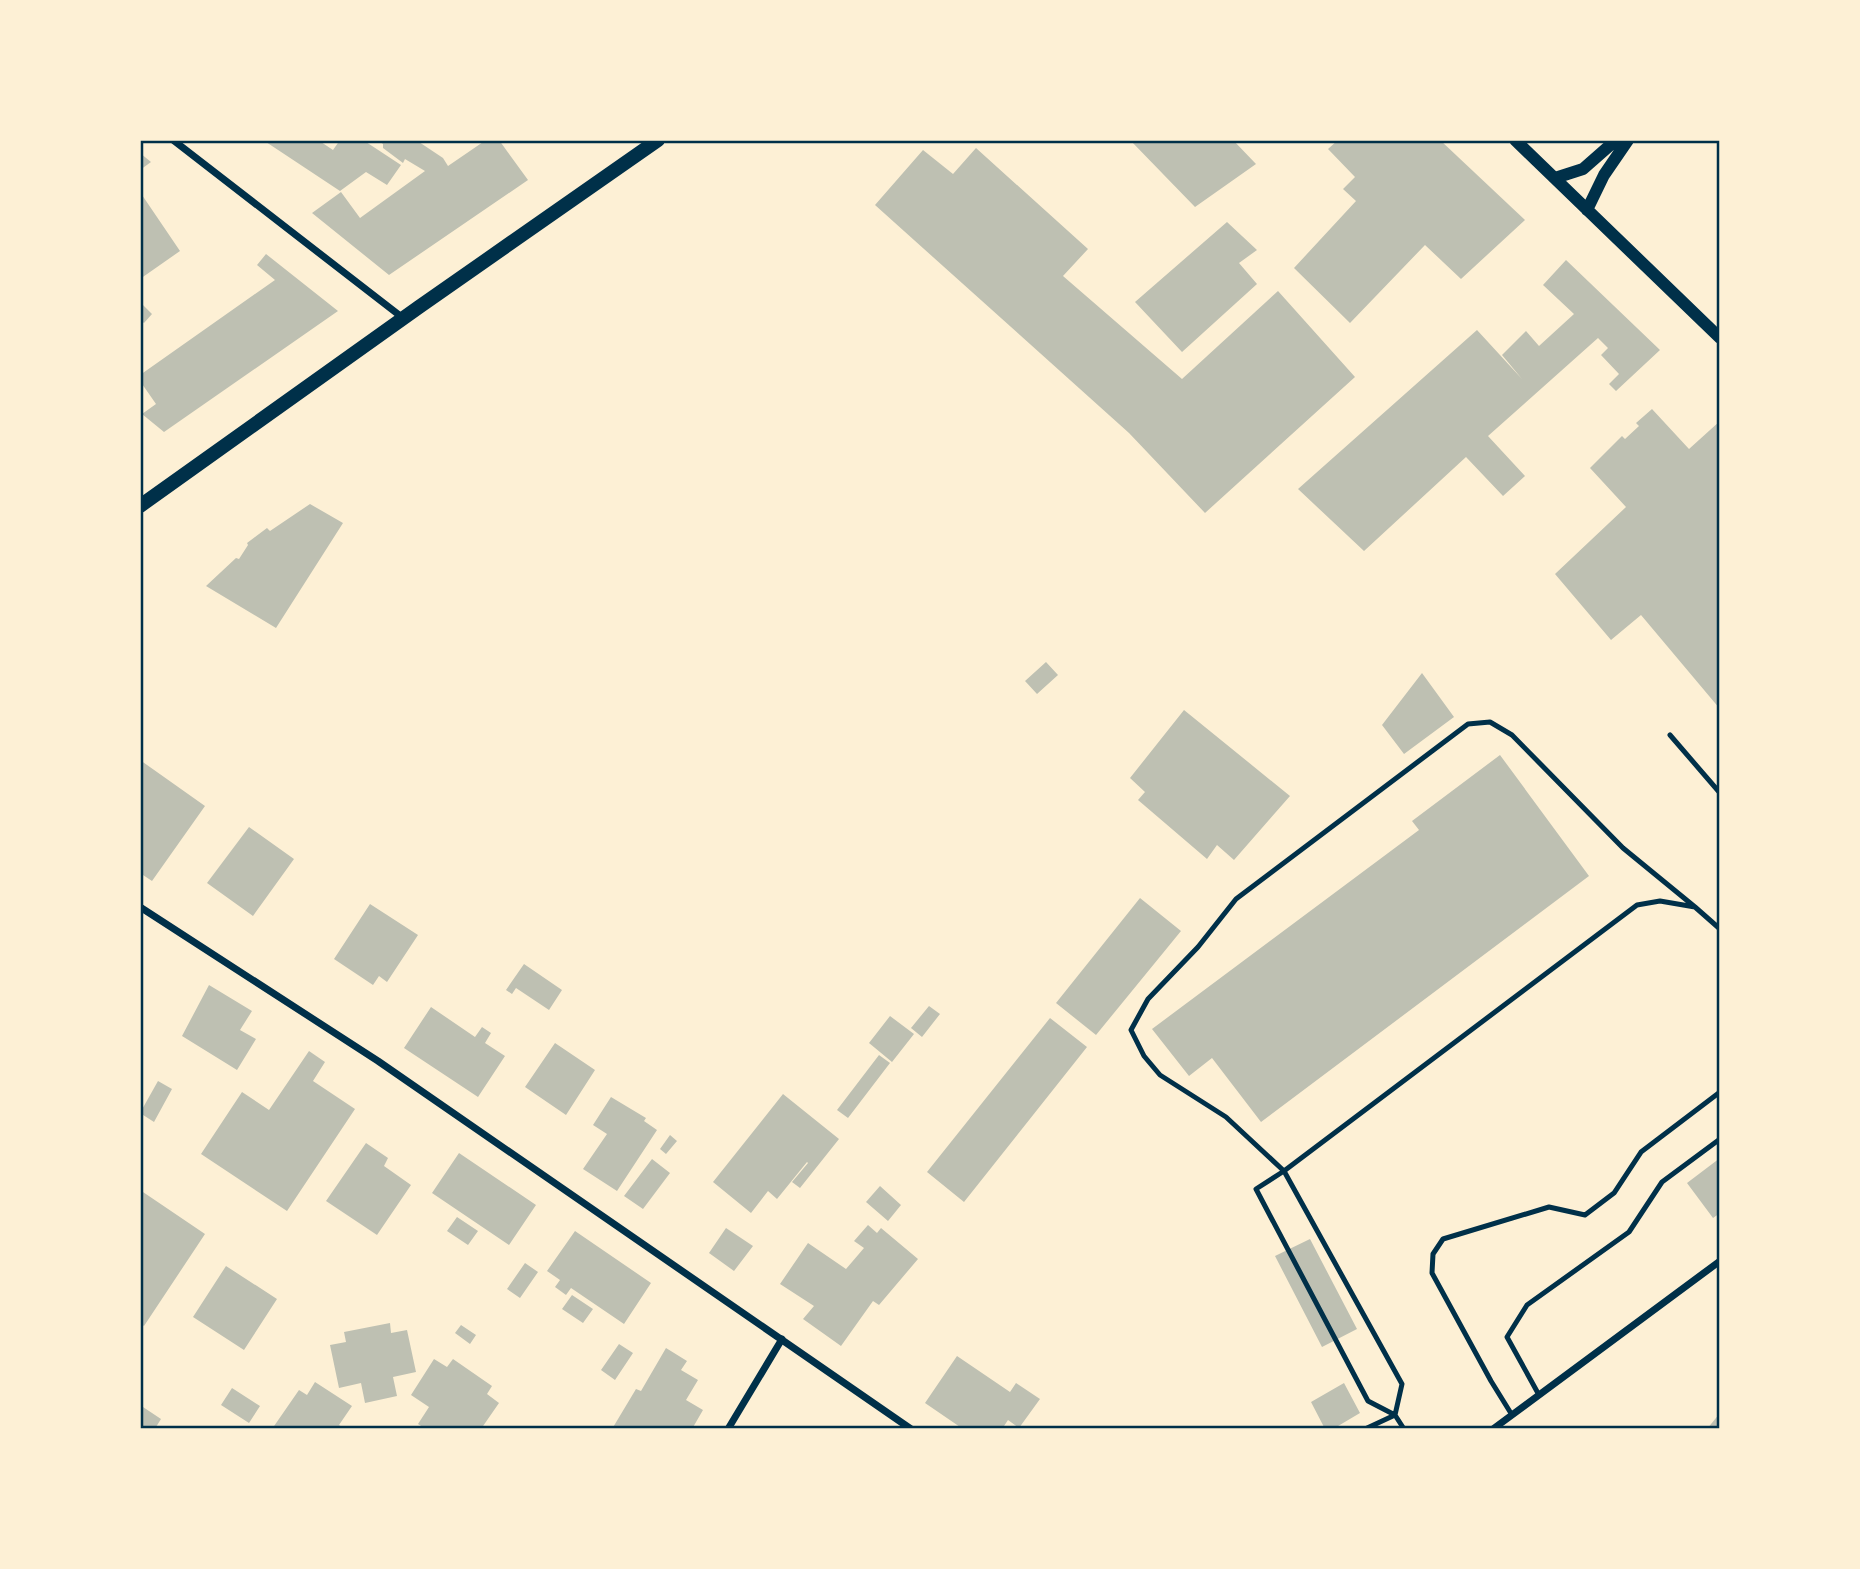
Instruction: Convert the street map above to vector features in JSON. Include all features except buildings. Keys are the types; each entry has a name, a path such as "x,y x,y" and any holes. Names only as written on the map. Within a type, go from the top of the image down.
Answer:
{"main road":[{"path":"140,506 658,140"}],"street":[{"path":"173,140 403,318"},
{"path":"1515,140 1720,338"},
{"path":"1555,178 1583,169 1616,140"},
{"path":"1587,210 1604,175 1628,140"},
{"path":"140,907 378,1061 911,1429"},
{"path":"1493,1429 1720,1261"},
{"path":"728,1429 782,1339"}],"lane":[{"path":"1395,1416 1402,1384 1284,1171 1226,1117 1160,1075 1144,1056 1131,1030 1148,999 1198,947 1236,899 1468,724 1490,722 1511,735 1623,848 1720,929"},
{"path":"1670,736 1720,793"},
{"path":"1404,1429 1395,1416 1368,1401 1256,1189 1284,1171 1637,905 1660,901 1695,907"},
{"path":"1512,1415 1432,1273 1433,1254 1443,1239 1549,1207 1586,1215 1614,1193 1641,1152 1720,1092"},
{"path":"1539,1395 1507,1336 1527,1305 1629,1232 1662,1182 1720,1139"},
{"path":"1365,1429 1395,1416"}]}
